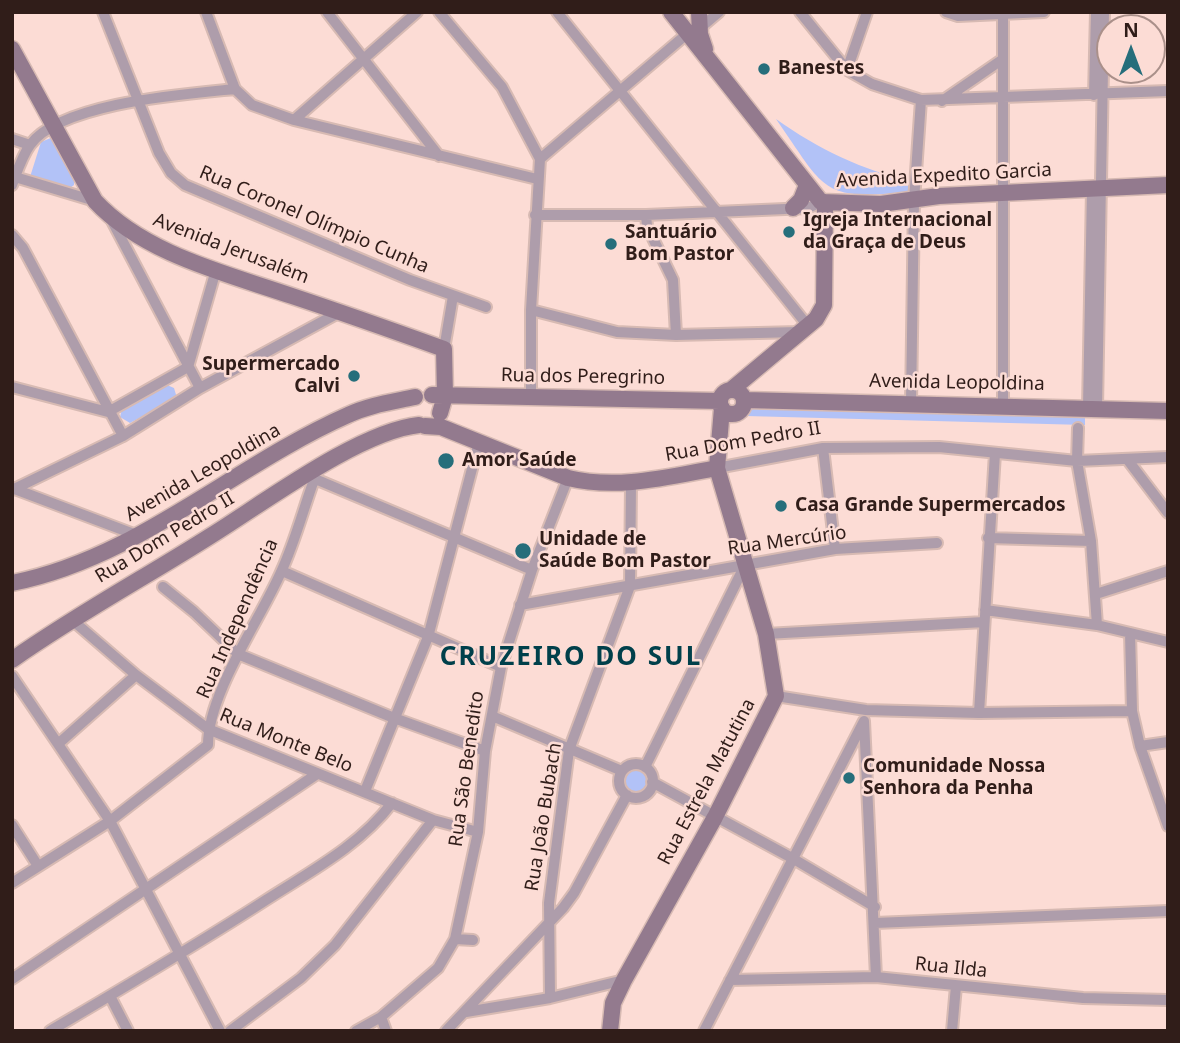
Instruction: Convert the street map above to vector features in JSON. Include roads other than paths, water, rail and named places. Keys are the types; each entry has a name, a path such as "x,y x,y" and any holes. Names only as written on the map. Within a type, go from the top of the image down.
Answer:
{"street":[{"name":"Rua Coronel Olímpio Cunha","path":"103,12 159,153 171,173 185,185 453,296 486,307"},
{"path":"205,12 235,89 251,105 294,120 537,179"},
{"path":"327,12 439,156"},
{"path":"294,120 417,12"},
{"path":"439,12 502,87 540,159 531,310 531,398"},
{"path":"556,12 620,89 803,329"},
{"name":"Avenida Expedito Garcia","path":"671,12 693,31 709,57 823,202 914,201 1004,193 1168,185"},
{"path":"693,31 699,12"},
{"path":"540,159 620,89 719,12"},
{"path":"800,12 847,70 872,84 921,100 1168,91"},
{"path":"847,70 867,12"},
{"path":"946,12 958,16 1044,12"},
{"path":"1096,12 1099,95"},
{"path":"1092,408 1099,95 1104,12"},
{"path":"1003,14 1003,405"},
{"name":"Avenida Jerusalém","path":"12,49 95,201 111,218 145,240 216,270 444,349"},
{"path":"942,101 1003,59"},
{"path":"95,201 14,181 30,145 54,125 139,99 235,89"},
{"path":"911,403 914,201 921,100"},
{"path":"12,139 30,145"},
{"path":"793,208 801,200 807,185"},
{"path":"535,215 715,212 814,207 823,202 824,305 816,319 725,407"},
{"path":"646,215 647,226 673,280 676,335"},
{"path":"111,218 200,388"},
{"path":"12,235 23,248 123,436"},
{"path":"12,387 108,412 188,368 216,270"},
{"path":"439,396 423,394 415,397 409,404 408,413 422,425 433,423 440,414 439,396 444,349 453,296"},
{"path":"531,310 533,313 617,332 676,335 803,329"},
{"path":"13,489 123,436 200,388 340,312"},
{"name":"Rua dos Peregrino","path":"439,396 725,407"},
{"name":"Avenida Leopoldina","path":"12,583 56,572 139,536 259,462 349,414 415,397"},
{"name":"Avenida Leopoldina","path":"725,407 741,411 745,400 1168,411"},
{"name":"Rua Estrela Matutina","path":"610,1031 613,1003 624,980 715,817 776,696 766,634 717,468 718,424 725,407"},
{"name":"Rua Dom Pedro II","path":"12,660 71,619 395,427 441,427 568,478 589,483 631,483 823,448 939,446 1077,461 1168,457"},
{"path":"1078,428 1077,461 1091,541 1097,625"},
{"path":"365,791 428,637 479,442"},
{"path":"823,448 835,549"},
{"path":"979,713 995,453"},
{"path":"1127,459 1168,513"},
{"path":"310,477 453,540 532,570"},
{"name":"Rua Independência","path":"12,883 110,821 208,745 208,729 238,654 282,571 310,477"},
{"name":"Rua São Benedito","path":"356,1031 381,1017 438,968 455,939 478,832 485,751 501,667 532,570 568,478"},
{"name":"Rua João Bubach","path":"550,998 550,885 569,750 630,586 631,483"},
{"path":"13,489 139,536"},
{"path":"988,538 1091,541"},
{"name":"Rua Mercúrio","path":"520,605 835,549 937,543"},
{"path":"645,767 746,563"},
{"path":"1096,594 1168,570"},
{"path":"282,571 501,667"},
{"path":"163,587 238,654 394,718 485,751"},
{"path":"985,610 1097,625 1168,642"},
{"name":"Rua Monte Belo","path":"71,619 136,675 208,729 433,820 478,832"},
{"path":"766,634 984,622"},
{"path":"1130,634 1132,711 1140,746 1168,826"},
{"path":"58,744 136,675"},
{"path":"12,677 110,821 220,1031"},
{"path":"776,696 865,716 1132,711"},
{"path":"492,716 622,771"},
{"path":"704,1031 770,907 792,858 865,716"},
{"path":"865,716 876,977"},
{"path":"1140,746 1168,742"},
{"path":"626,795 619,784 622,771 633,764 645,767"},
{"path":"645,767 652,782 792,858 875,907"},
{"path":"12,979 317,774"},
{"path":"626,795 643,796 652,782"},
{"path":"446,1031 575,893 626,795"},
{"path":"50,1031 182,954 353,844 376,823 392,803"},
{"path":"229,1031 301,978 335,946 433,820"},
{"path":"12,825 38,866"},
{"path":"875,923 1168,911"},
{"path":"455,939 473,940"},
{"name":"Rua Ilda","path":"730,979 876,977 1083,999 1168,1000"},
{"path":"466,1012 550,998 624,980"},
{"path":"952,1031 956,986"},
{"path":"110,996 128,1031"},
{"path":"381,1017 386,1031"}],"place":[{"name":"Banestes","path":"764,69"},
{"name":"Igreja Internacional da Graça de Deus","path":"789,232"},
{"name":"Santuário Bom Pastor","path":"611,244"},
{"name":"Supermercado Calvi","path":"354,376"},
{"name":"Amor Saúde","path":"446,461"},
{"name":"Casa Grande Supermercados","path":"781,506"},
{"name":"Unidade de Saúde Bom Pastor","path":"523,551"},
{"name":"Comunidade Nossa Senhora da Penha","path":"849,778"}],"district":[{"name":"CRUZEIRO DO SUL","path":"571,658"}]}
